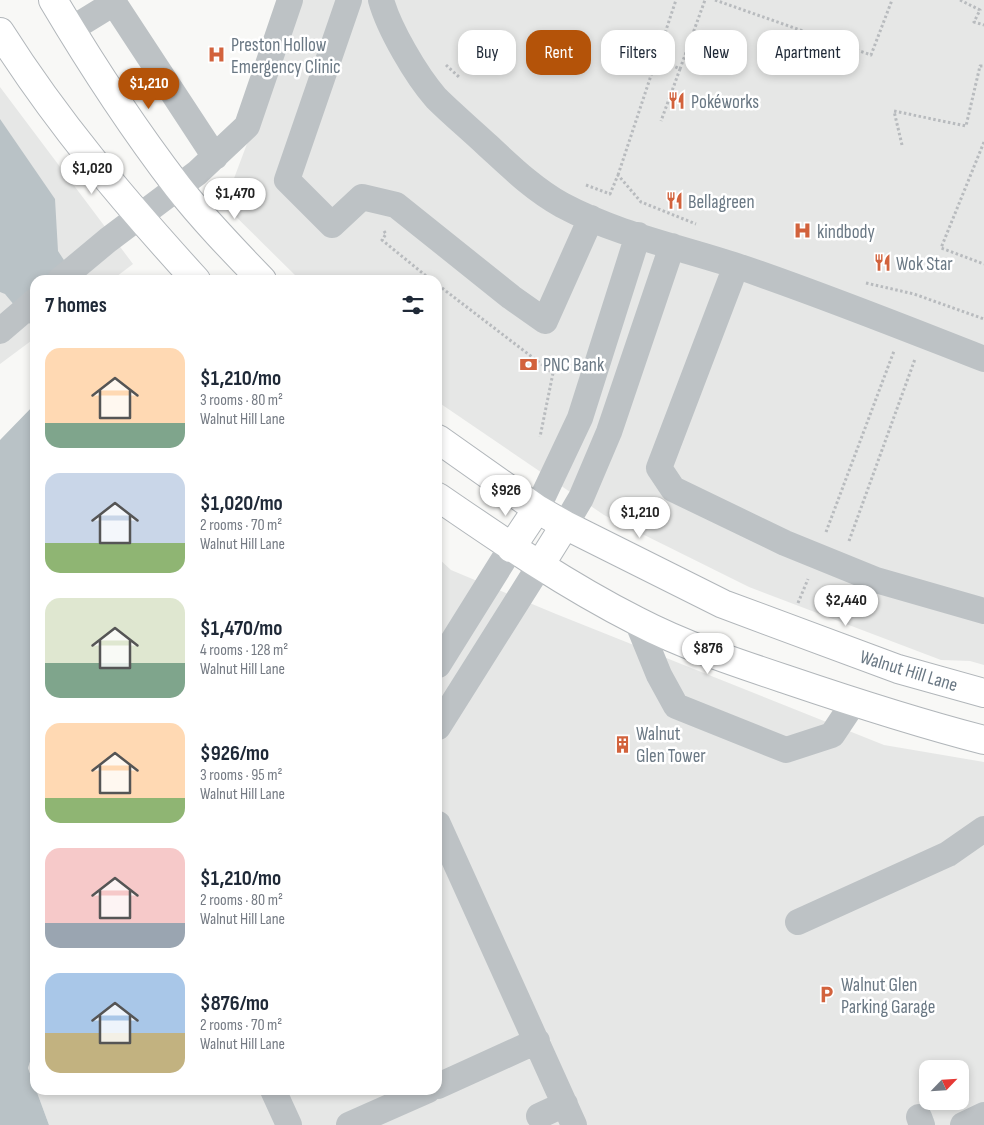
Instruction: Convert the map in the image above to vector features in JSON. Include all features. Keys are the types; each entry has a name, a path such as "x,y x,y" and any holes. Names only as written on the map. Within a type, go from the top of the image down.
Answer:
{"main road":[{"path":"52,0 118,103 178,187 257,275"},
{"path":"0,32 79,146 138,218 191,275"},
{"name":"Walnut Hill Lane","path":"442,442 537,509 565,525 723,604 898,669 984,692"},
{"path":"442,499 511,548 562,581 637,621 701,650 922,724 984,740"},
{"path":"511,548 537,509"},
{"path":"540,565 565,525"}],"street":[{"path":"66,275 215,157 247,126 290,0"},
{"path":"349,0 287,180 332,225 362,197 396,204 511,297 545,321 590,218"},
{"path":"381,0 384,11 407,57 436,97 527,182 562,205 590,218 638,235 736,266 815,294 984,359"},
{"path":"70,30 113,2 215,157"},
{"path":"537,509 580,418 638,235"},
{"path":"565,525 581,498 609,432 672,246"},
{"path":"736,266 659,468 673,489 785,543 876,580 984,611"},
{"path":"2,329 30,305"},
{"path":"442,658 511,548"},
{"path":"442,721 540,565"},
{"path":"637,621 659,674 676,706 786,750 832,735 854,702"},
{"path":"798,922 948,854 984,829"},
{"path":"442,833 570,1115 539,1116"},
{"path":"442,1084 537,1042"},
{"path":"275,1095 289,1125"},
{"path":"349,1125 417,1095"},
{"path":"963,1125 984,1116"}],"path":[{"path":"666,30 676,0"},
{"path":"661,121 705,0"},
{"path":"715,0 871,55 892,0"},
{"path":"960,0 980,10 974,22 984,25"},
{"path":"902,145 894,111 966,126 980,66 984,66"},
{"path":"675,67 680,69"},
{"path":"585,184 610,194 652,75"},
{"path":"984,142 941,248 984,264"},
{"path":"618,175 642,202 702,226"},
{"path":"381,229 386,234 382,240 425,275"},
{"path":"442,288 553,373 540,439"},
{"path":"914,294 984,319"},
{"path":"824,539 895,348"},
{"path":"849,541 916,356"},
{"path":"798,603 808,578"},
{"path":"821,613 831,589"}],"shaded area":[{"path":"301,0 984,0 984,665 970,661 941,660 749,587 604,515 442,405 442,275 295,275 224,205"},
{"path":"0,87 133,264 119,275 30,275 30,342 0,364"},
{"path":"0,119 55,199 58,251 74,275 30,275 30,324 5,294 0,292"},
{"path":"30,409 30,1062 28,1068 30,1073 30,1095 38,1095 49,1125 0,1125 0,440"},
{"path":"442,562 451,570 556,614 884,745 984,762 984,1125 49,1125 38,1095 442,1095"}],"place":[{"name":"Preston Hollow Emergency Clinic","path":"217,55"},
{"name":"Pokéworks","path":"677,101"},
{"name":"Bellagreen","path":"674,201"},
{"name":"kindbody","path":"803,231"},
{"name":"Wok Star","path":"882,263"},
{"name":"PNC Bank","path":"529,364"},
{"name":"Walnut Glen Tower","path":"622,744"},
{"name":"Walnut Glen Parking Garage","path":"827,995"}]}
